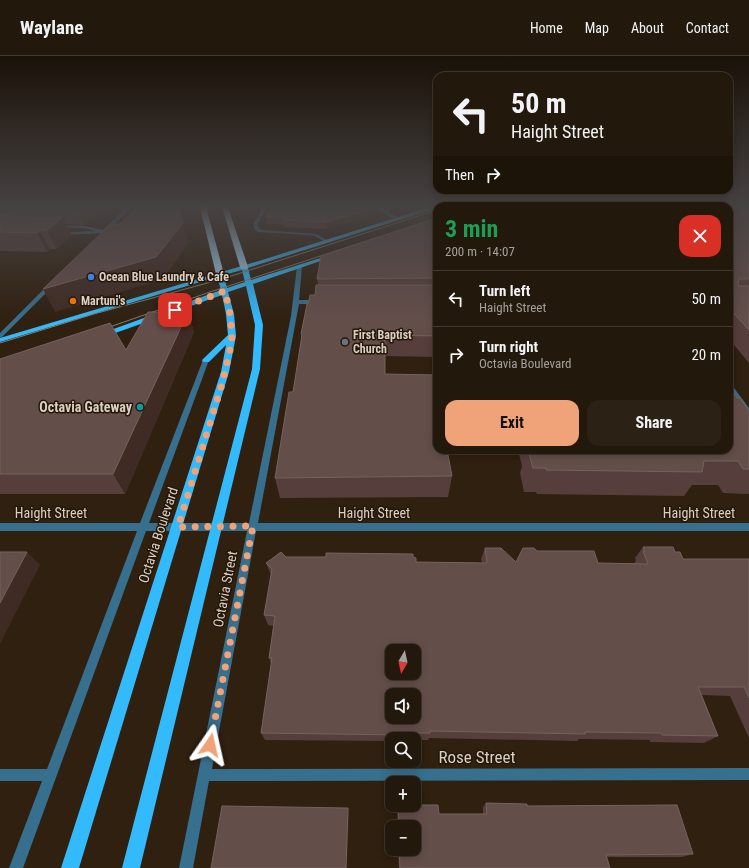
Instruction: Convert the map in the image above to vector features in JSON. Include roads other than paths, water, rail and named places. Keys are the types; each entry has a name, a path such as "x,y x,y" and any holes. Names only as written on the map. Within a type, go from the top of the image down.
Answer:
{"highway":[{"name":"Octavia Boulevard","path":"213,245 220,274"},
{"path":"237,245 244,267"}],"main road":[{"path":"0,340 315,245"},
{"path":"90,339 225,291 335,255"},
{"path":"131,868 256,369 259,348 259,326 244,267"},
{"name":"Octavia Boulevard","path":"70,868 178,527 225,372 232,336 230,314 220,274"},
{"path":"206,360 232,336"}],"street":[{"name":"Octavia Street","path":"186,868 296,302 299,267"},
{"path":"0,336 58,278"},
{"path":"296,302 325,302"},
{"path":"16,868 142,527 206,360"},
{"path":"733,391 749,413"},
{"name":"Haight Street","path":"0,527 749,526"},
{"name":"Rose Street","path":"204,775 749,774"},
{"path":"0,776 50,775"}],"tram line":[{"path":"0,343 94,314 222,279 328,245"},
{"path":"101,330 207,293 355,245"}],"place":[{"name":"Ocean Blue Laundry & Cafe","path":"91,277"},
{"name":"Martuni's","path":"73,301"},
{"name":"First Baptist Church","path":"345,342"},
{"name":"Octavia Gateway","path":"140,407"}]}
